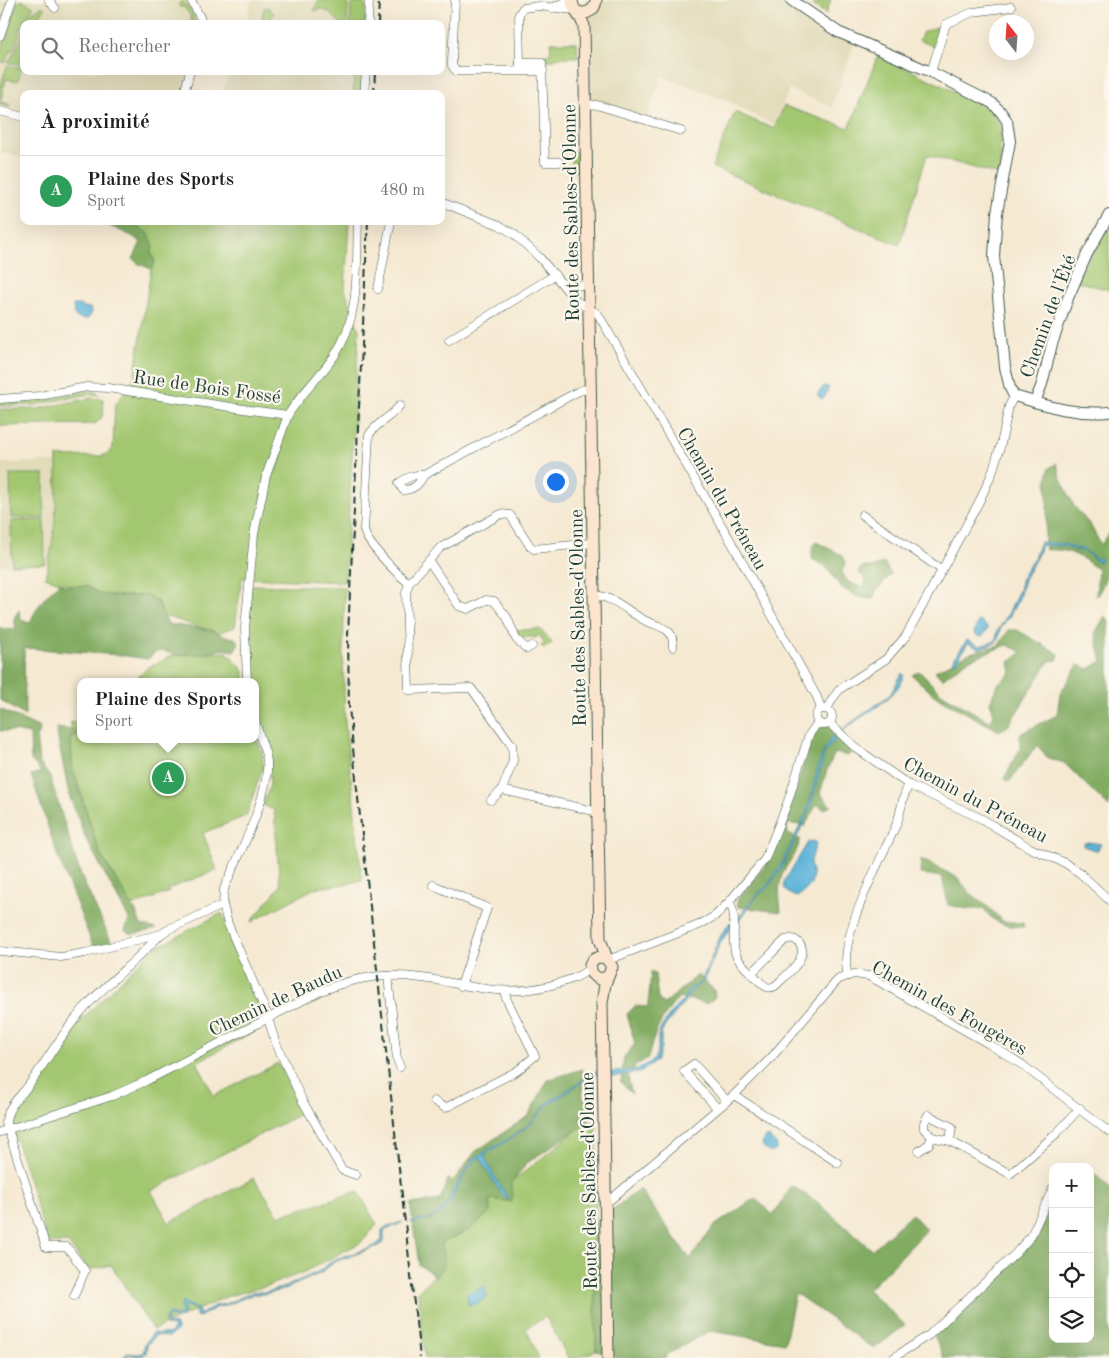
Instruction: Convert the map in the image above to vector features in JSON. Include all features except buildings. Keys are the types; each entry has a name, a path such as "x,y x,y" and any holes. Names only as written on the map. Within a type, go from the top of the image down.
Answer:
{"main road":[{"path":"573,6 584,14 594,5"},
{"name":"Route des Sables-d'Olonne","path":"594,5 584,26 608,1358"},
{"name":"Route des Sables-d'Olonne","path":"573,6 584,26"}],"street":[{"path":"0,36 14,0"},
{"path":"49,0 55,8"},
{"path":"191,0 201,20"},
{"path":"368,20 369,0"},
{"path":"455,0 452,66 456,72 520,67 542,63 545,162 559,162"},
{"path":"792,0 838,32 931,72 992,104 1001,112 1007,121 1010,141 997,213 994,256 1005,366 1010,388 1014,396 1065,411 1082,413 1109,412"},
{"path":"520,67 520,10 526,7 552,8 573,6"},
{"path":"552,8 573,6"},
{"path":"931,72 946,24 973,12 1010,7"},
{"path":"185,90 189,75"},
{"path":"364,90 366,75"},
{"path":"586,104 597,105 681,131"},
{"path":"0,111 20,116"},
{"name":"Chemin du Préneau","path":"445,204 506,229 529,247 576,301 597,313 603,320 722,526 824,709"},
{"name":"Chemin de l'Été","path":"1035,402 1068,298 1087,254 1109,215"},
{"name":"Rue de Bois Fossé","path":"0,399 38,396 87,387 108,388 288,415 334,356 349,328 353,311 358,225"},
{"path":"378,289 391,225"},
{"path":"449,340 555,275"},
{"path":"562,284 571,286 588,285"},
{"path":"424,475 579,391 591,388"},
{"path":"818,722 816,715 824,709 840,689 875,667 894,652 906,636 980,500 992,473 1001,444 1009,406 1014,396"},
{"path":"400,405 395,412 374,427 369,435 364,530 365,535 374,546 398,574 409,583"},
{"path":"247,678 245,628 254,534 266,476 288,415"},
{"path":"491,800 502,790 513,761 512,745 471,688 409,690 406,593 409,583 440,548 501,514 510,515 530,546 534,549 594,543"},
{"path":"862,515 942,570"},
{"path":"429,561 460,606 468,609 486,600 492,600 505,615 516,639 527,649 532,646"},
{"path":"594,595 616,601 644,620 669,631 673,648"},
{"path":"818,722 822,724 829,723 832,716 824,709"},
{"path":"752,973 785,940 790,938 796,940 802,946 803,953 798,962 775,986 766,988 752,973 736,955 734,946 735,928 729,902 765,859 773,843 808,735 818,722"},
{"name":"Chemin du Préneau","path":"829,723 856,748 909,785 982,819 1030,848 1065,863 1081,874 1109,900"},
{"path":"259,733 266,755 266,783 224,889 223,906 235,943 268,1018 275,1041 302,1100 342,1170 356,1175"},
{"path":"848,976 845,958 850,938 872,874 899,819 904,795 909,785"},
{"path":"502,790 598,812"},
{"path":"433,885 486,908 461,986"},
{"name":"Chemin de Baudu","path":"0,1132 112,1096 146,1081 268,1018 337,985 368,977 407,976 488,991 540,988 576,978 601,968 626,954 707,921 729,902"},
{"path":"74,1296 85,1271 67,1247 46,1247 8,1129 6,1116 9,1109 30,1084 86,1006 162,934 171,928 223,906"},
{"path":"0,951 62,957 162,934"},
{"name":"Chemin des Fougères","path":"606,1201 610,1200 647,1170 734,1095 771,1058 828,990 840,979 860,974 869,976 932,1011 1021,1064 1109,1132"},
{"path":"388,976 397,1059 400,1067"},
{"path":"434,1101 445,1108 517,1071 535,1056 506,998 506,991"},
{"path":"717,1108 684,1071 694,1064 726,1100"},
{"path":"734,1095 838,1164"},
{"path":"950,1141 952,1127 928,1114 924,1123 924,1130 932,1137 950,1141 1010,1174 1057,1133 1080,1108"},
{"path":"919,1151 929,1144 932,1137"},
{"path":"893,1358 929,1335 1015,1254 1031,1236 1049,1197"}],"shaded area":[{"path":"0,0 194,0 203,20 20,20 20,75 194,75 190,90 20,90 20,157 0,152"},
{"path":"251,0 365,0 363,20 247,20"},
{"path":"584,0 791,0 856,39 832,107 789,89 775,126 737,107 738,105 662,76 646,121 586,104"},
{"path":"229,75 361,75 360,90 223,90"},
{"path":"57,462 57,504 49,564 0,565 0,463"}],"green space":[{"path":"21,0 34,7 24,20 20,20 20,31 16,45 5,63 0,61 0,51 8,35 17,3"},
{"path":"320,0 343,0 348,4 347,20 337,20 329,12 321,9 314,11"},
{"path":"825,0 831,0 826,14 813,5"},
{"path":"183,1 194,15 195,20 191,20 184,7 178,5"},
{"path":"354,3 363,3 366,7 365,20 350,20 351,7"},
{"path":"41,7 45,9 38,20 27,20 31,13"},
{"path":"268,7 274,14 271,16 271,20 262,20 264,8"},
{"path":"937,27 940,32 935,47 919,40 923,32"},
{"path":"20,42 20,64 8,63"},
{"path":"551,42 577,42 578,57 558,57 553,60 540,60 544,55 550,54"},
{"path":"878,55 992,109 1001,129 1000,175 927,155 899,245 712,167 735,112 774,129 784,106 849,128"},
{"path":"7,66 20,67 18,81 6,79 0,102 0,87"},
{"path":"355,75 363,75 362,90 353,90"},
{"path":"0,102 11,105 0,104"},
{"path":"571,152 579,152 580,171 572,171"},
{"path":"1109,223 1109,290 1076,281"},
{"path":"108,225 137,225 149,234 154,246 151,253 155,263 151,269 137,263 133,259 141,242"},
{"path":"136,225 349,225 345,289 359,330 345,582 242,578 235,627 217,633 45,577 54,532 57,457 102,456 109,453 113,446 115,405 134,379 151,269 155,262 151,253 149,234"},
{"path":"90,390 100,395 89,394 35,405 0,406 0,402 32,402"},
{"path":"90,398 103,399 103,414 94,424 0,426 0,409 37,409"},
{"path":"1057,463 1060,476 1074,506 1091,526 1101,545 1109,533 1106,575 1096,597 1098,570 1074,554 1061,550 1046,550 1048,473 1049,468"},
{"path":"10,474 44,474 44,518 11,518"},
{"path":"44,520 45,564 12,565 11,521"},
{"path":"816,542 842,555 846,563 842,571 845,578 853,584 864,587 866,580 858,572 862,567 875,567 884,563 891,574 876,591 873,599 857,597 841,587 825,566 812,559 812,548"},
{"path":"59,583 66,586 87,586 100,594 123,596 147,595 157,601 168,624 212,630 224,636 235,638 239,643 234,651 223,649 204,654 176,655 163,651 156,652 148,659 120,655 24,648 25,716 0,700 0,628 16,629 14,618 19,610 21,620 30,623 42,602"},
{"path":"251,585 345,587 343,654 345,723 362,880 315,888 251,922 280,886 274,810 263,805 270,785 270,761 259,724 259,678 250,678 247,639"},
{"path":"1105,616 1109,622 1109,807 1064,763 1048,758 1037,745 1009,782 1004,779 1020,749 1020,734 1057,715 1060,694 1078,665 1089,669 1102,661 1095,633"},
{"path":"540,629 552,643 545,648 541,646 545,643 539,635 535,638 522,638 518,636 516,630"},
{"path":"1009,630 1017,630 1059,654 1057,660 1049,661 1008,726 999,731 935,696 912,675 919,671 941,693 990,722 994,715 990,702 997,685 1011,673 1009,662 1022,652 1007,645 968,660 942,679 935,671 970,653 999,645"},
{"path":"227,652 244,671 244,678 137,678 147,668 171,656"},
{"path":"0,709 40,728 39,735 36,735 39,762 50,777 81,876 112,943 93,946 57,854 31,775 41,772 31,760 30,734 0,731"},
{"path":"823,719 852,752 848,756 835,753 827,770 820,793 831,806 824,809 817,804 805,826 788,823 787,834 800,839 797,850 781,879 779,891 781,912 738,907 737,900 770,860 779,840 818,721"},
{"path":"71,722 77,722 77,743 258,743 262,753 263,767 246,816 203,833 217,870 168,889 169,892 132,906 100,854 72,766"},
{"path":"56,728 77,731 77,736 71,736 72,766 100,854 136,912 141,925 157,929 133,934 125,931 129,919 86,839 69,795"},
{"path":"921,859 958,878 969,892 1003,921 1023,923 1024,927 1011,926 996,921 983,909 968,909 948,905 942,877 920,874"},
{"path":"222,913 263,1014 263,1027 197,1062 214,1096 278,1063 304,1112 151,1191 169,1223 254,1178 279,1216 358,1191 377,1225 362,1242 302,1273 267,1286 228,1296 153,1330 111,1265 89,1270 68,1243 48,1243 10,1120 79,1022 153,949"},
{"path":"651,972 655,974 658,999 664,1004 698,975 714,990 715,997 708,1004 679,997 659,1026 648,1058 635,1066 628,1077 632,1094 621,1082 624,1057 635,1044 627,1014 635,1006 648,1007"},
{"path":"582,1069 583,1099 593,1102 588,1122 527,1163 511,1183 512,1202 490,1199 490,1212 470,1230 441,1243 445,1265 436,1277 419,1265 410,1204 440,1200 448,1179 453,1181 475,1152 528,1116 548,1080"},
{"path":"587,1122 596,1122 596,1351 576,1358 568,1358 546,1317 526,1328 539,1358 425,1358 418,1292 444,1265 439,1242"},
{"path":"1094,1174 1109,1187 1109,1358 944,1358 934,1335 1037,1235 1049,1212 1049,1343 1094,1343"},
{"path":"792,1186 816,1201 872,1250 912,1214 927,1230 868,1290 905,1325 874,1349 795,1293 785,1343 710,1331 666,1355 666,1358 615,1358 615,1356 596,1351 593,1224 640,1189 690,1259 714,1226 755,1198 773,1215"}],"water":[{"path":"73,305 90,308 92,313 88,319 77,318 74,314"},
{"path":"824,386 829,387 825,397 822,399 817,395"},
{"path":"1040,542 1066,544 1077,549 1082,548 1097,559 1099,557 1102,559 1098,562 1084,551 1074,550 1065,546 1041,545 1024,579 1019,598 1009,617 1001,627 999,637 995,643 979,649 968,643 956,662 952,662 967,640 979,646 993,642 996,639 997,632 1008,614 1019,590 1022,577 1034,558"},
{"path":"978,621 988,628 983,636 977,636 974,633"},
{"path":"902,673 904,675 900,684 887,699 843,731 841,730 890,695"},
{"path":"833,736 836,738 825,752 809,812 782,868 767,889 759,894 737,924 736,919 758,893 767,886 781,865 805,816 819,763 827,744"},
{"path":"813,841 816,843 810,864 813,875 811,884 797,897 793,896 784,888 784,881 808,842"},
{"path":"1084,843 1101,844 1097,851 1083,846"},
{"path":"730,922 732,926 720,943 703,982 691,991 665,1026 661,1034 661,1049 657,1060 638,1073 609,1077 608,1072 636,1070 654,1060 658,1049 658,1036 661,1028 673,1010 683,1000 688,990 701,982 720,937"},
{"path":"597,1071 597,1075 590,1077 545,1107 530,1125 484,1155 493,1174 509,1199 506,1199 498,1189 480,1157 472,1164 443,1211 435,1217 424,1221 409,1222 431,1218 437,1214 444,1207 468,1166 476,1157 514,1135 529,1124 547,1103"},
{"path":"769,1137 777,1145 777,1149 773,1152 768,1152 762,1145 764,1138"},
{"path":"403,1222 384,1231 384,1242 378,1246 334,1262 321,1273 285,1289 266,1294 253,1294 227,1305 215,1308 199,1317 196,1316 196,1310 185,1305 183,1316 178,1319 171,1316 167,1317 167,1325 174,1324 177,1327 177,1330 169,1337 156,1335 147,1345 144,1355 128,1354 124,1358 126,1353 143,1353 145,1344 153,1333 169,1334 175,1327 165,1326 165,1318 169,1314 181,1315 181,1304 183,1302 198,1309 200,1315 214,1306 226,1304 253,1292 267,1292 285,1287 320,1271 333,1260 375,1246 382,1240 382,1230 388,1226"},
{"path":"484,1287 487,1297 477,1304 468,1305 467,1294"}],"railway":[{"path":"378,20 379,0"},
{"path":"374,90 375,75"},
{"path":"368,225 348,634 349,707 420,1358"}],"place":[{"name":"Plaine des Sports","path":"168,778"}]}
